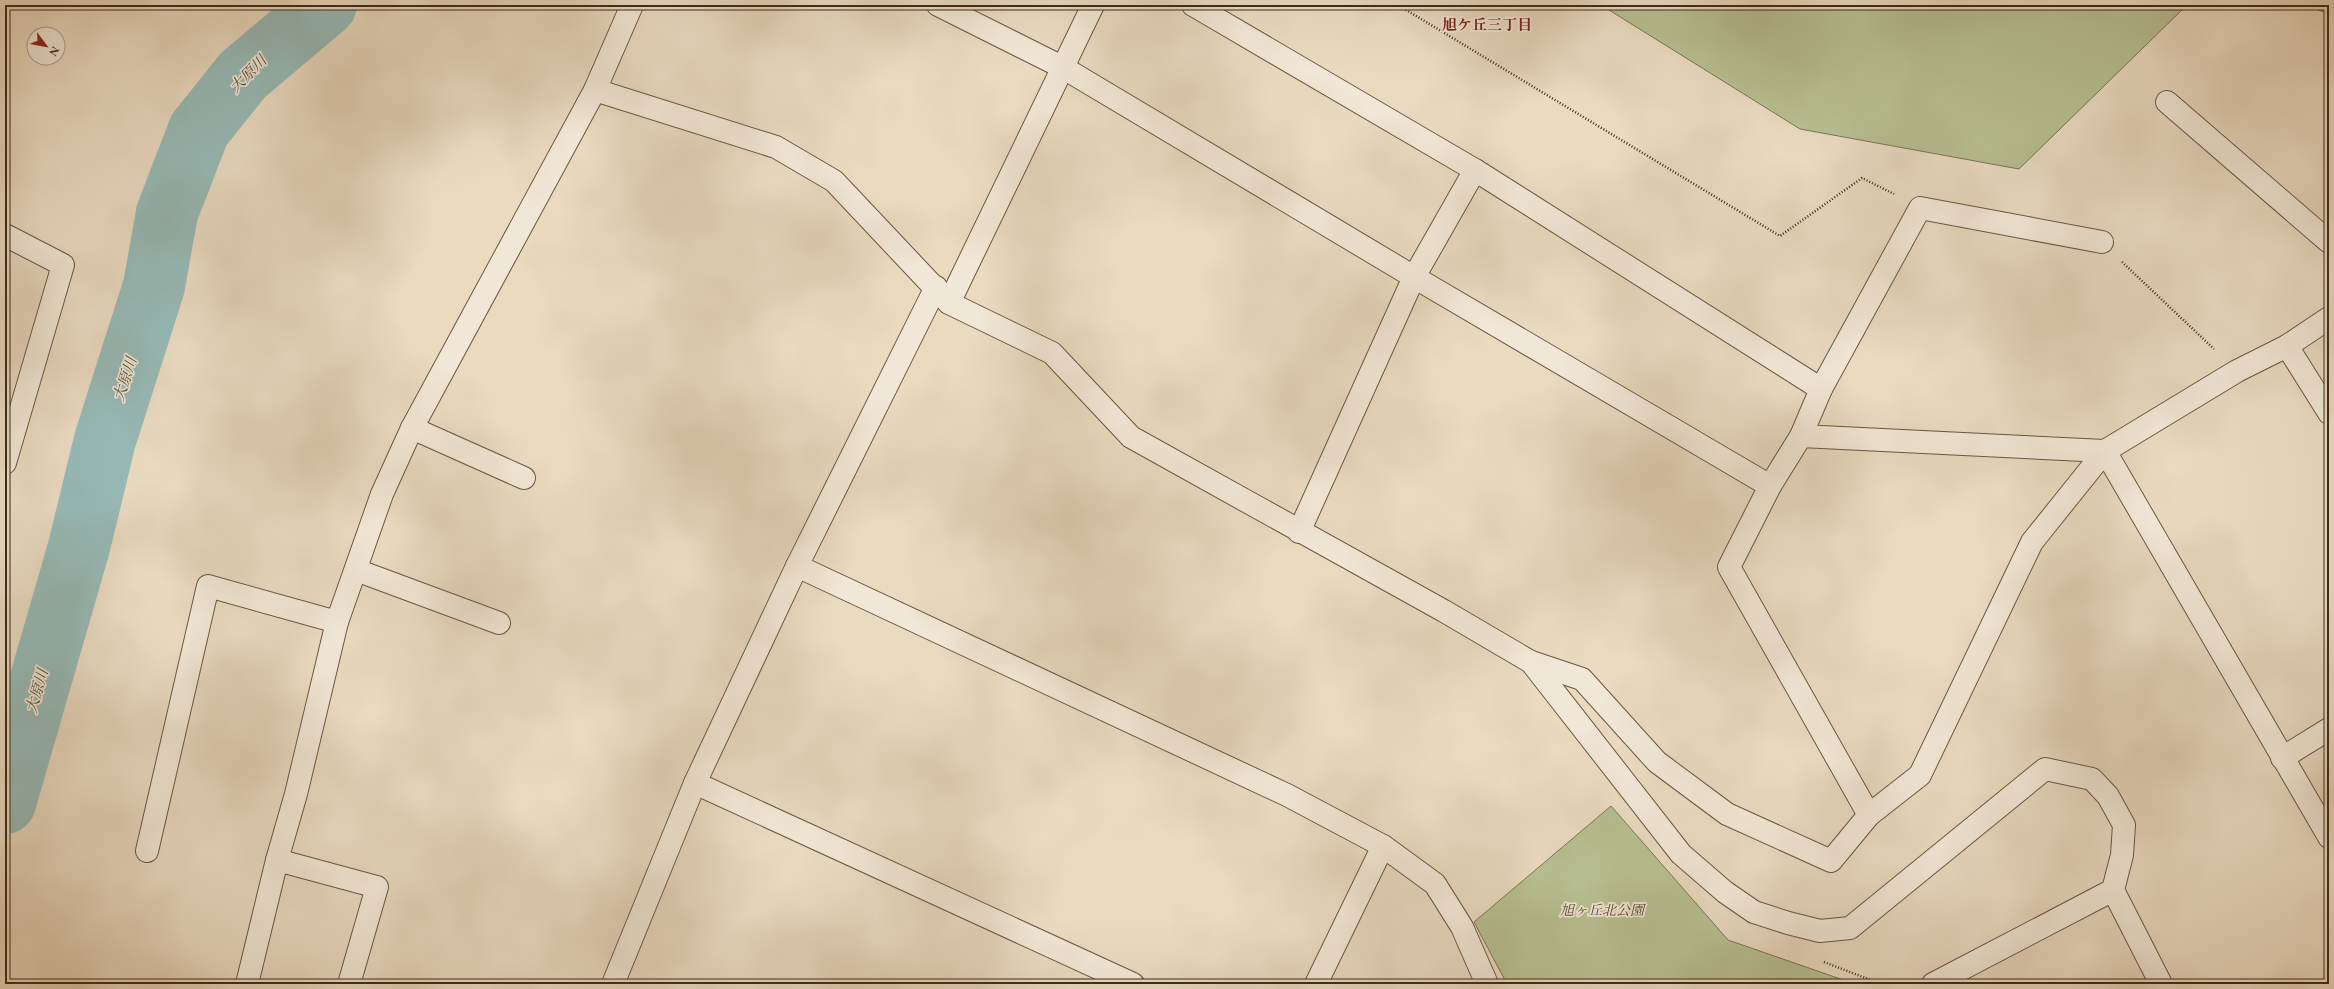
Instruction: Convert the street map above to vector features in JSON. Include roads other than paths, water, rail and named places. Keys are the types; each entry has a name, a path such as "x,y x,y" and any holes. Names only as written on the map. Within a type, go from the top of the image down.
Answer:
{"street":[{"path":"247,984 277,860 296,794 337,622 382,494 412,428 595,90 632,5"},
{"path":"938,5 1062,67 1414,277 1770,486"},
{"path":"613,984 696,782 798,566 943,295 1093,5"},
{"path":"1192,5 1475,170 1821,389"},
{"path":"595,90 776,147 834,181 943,295 1052,353 1131,437 1444,611 1531,662 1582,679 1657,762 1734,818 1831,861 1868,815 1920,775 2032,542 2105,452 2237,371 2287,346 2329,318"},
{"path":"2167,102 2329,242"},
{"path":"1300,532 1414,277 1475,170"},
{"path":"1868,815 1729,567 1770,486 1802,436 1821,389 1920,208 2102,242"},
{"path":"5,234 63,265 5,463"},
{"path":"2287,346 2329,413"},
{"path":"412,428 524,478"},
{"path":"1802,436 2105,452"},
{"path":"2105,452 2329,837"},
{"path":"798,566 1287,795 1383,846 1435,884 1462,927 1487,984"},
{"path":"356,570 500,623"},
{"path":"147,851 208,586 337,622"},
{"path":"1531,662 1681,854 1725,892 1754,912 1820,931 1850,928 2045,769 2092,779 2108,796 2124,825 2122,855 2113,890 2161,984"},
{"path":"2282,758 2329,729"},
{"path":"696,782 1133,984"},
{"path":"1316,984 1383,846"},
{"path":"277,860 377,887 349,984"},
{"path":"1933,984 2113,890"}],"waterway":[{"name":"大原川","path":"5,803 79,547 105,440 154,286 167,213 199,130 243,75 326,5"}],"district":[{"name":"旭ケ丘三丁目","path":"1487,25"}],"park label":[{"name":"旭ヶ丘北公園","path":"1602,910"}]}
